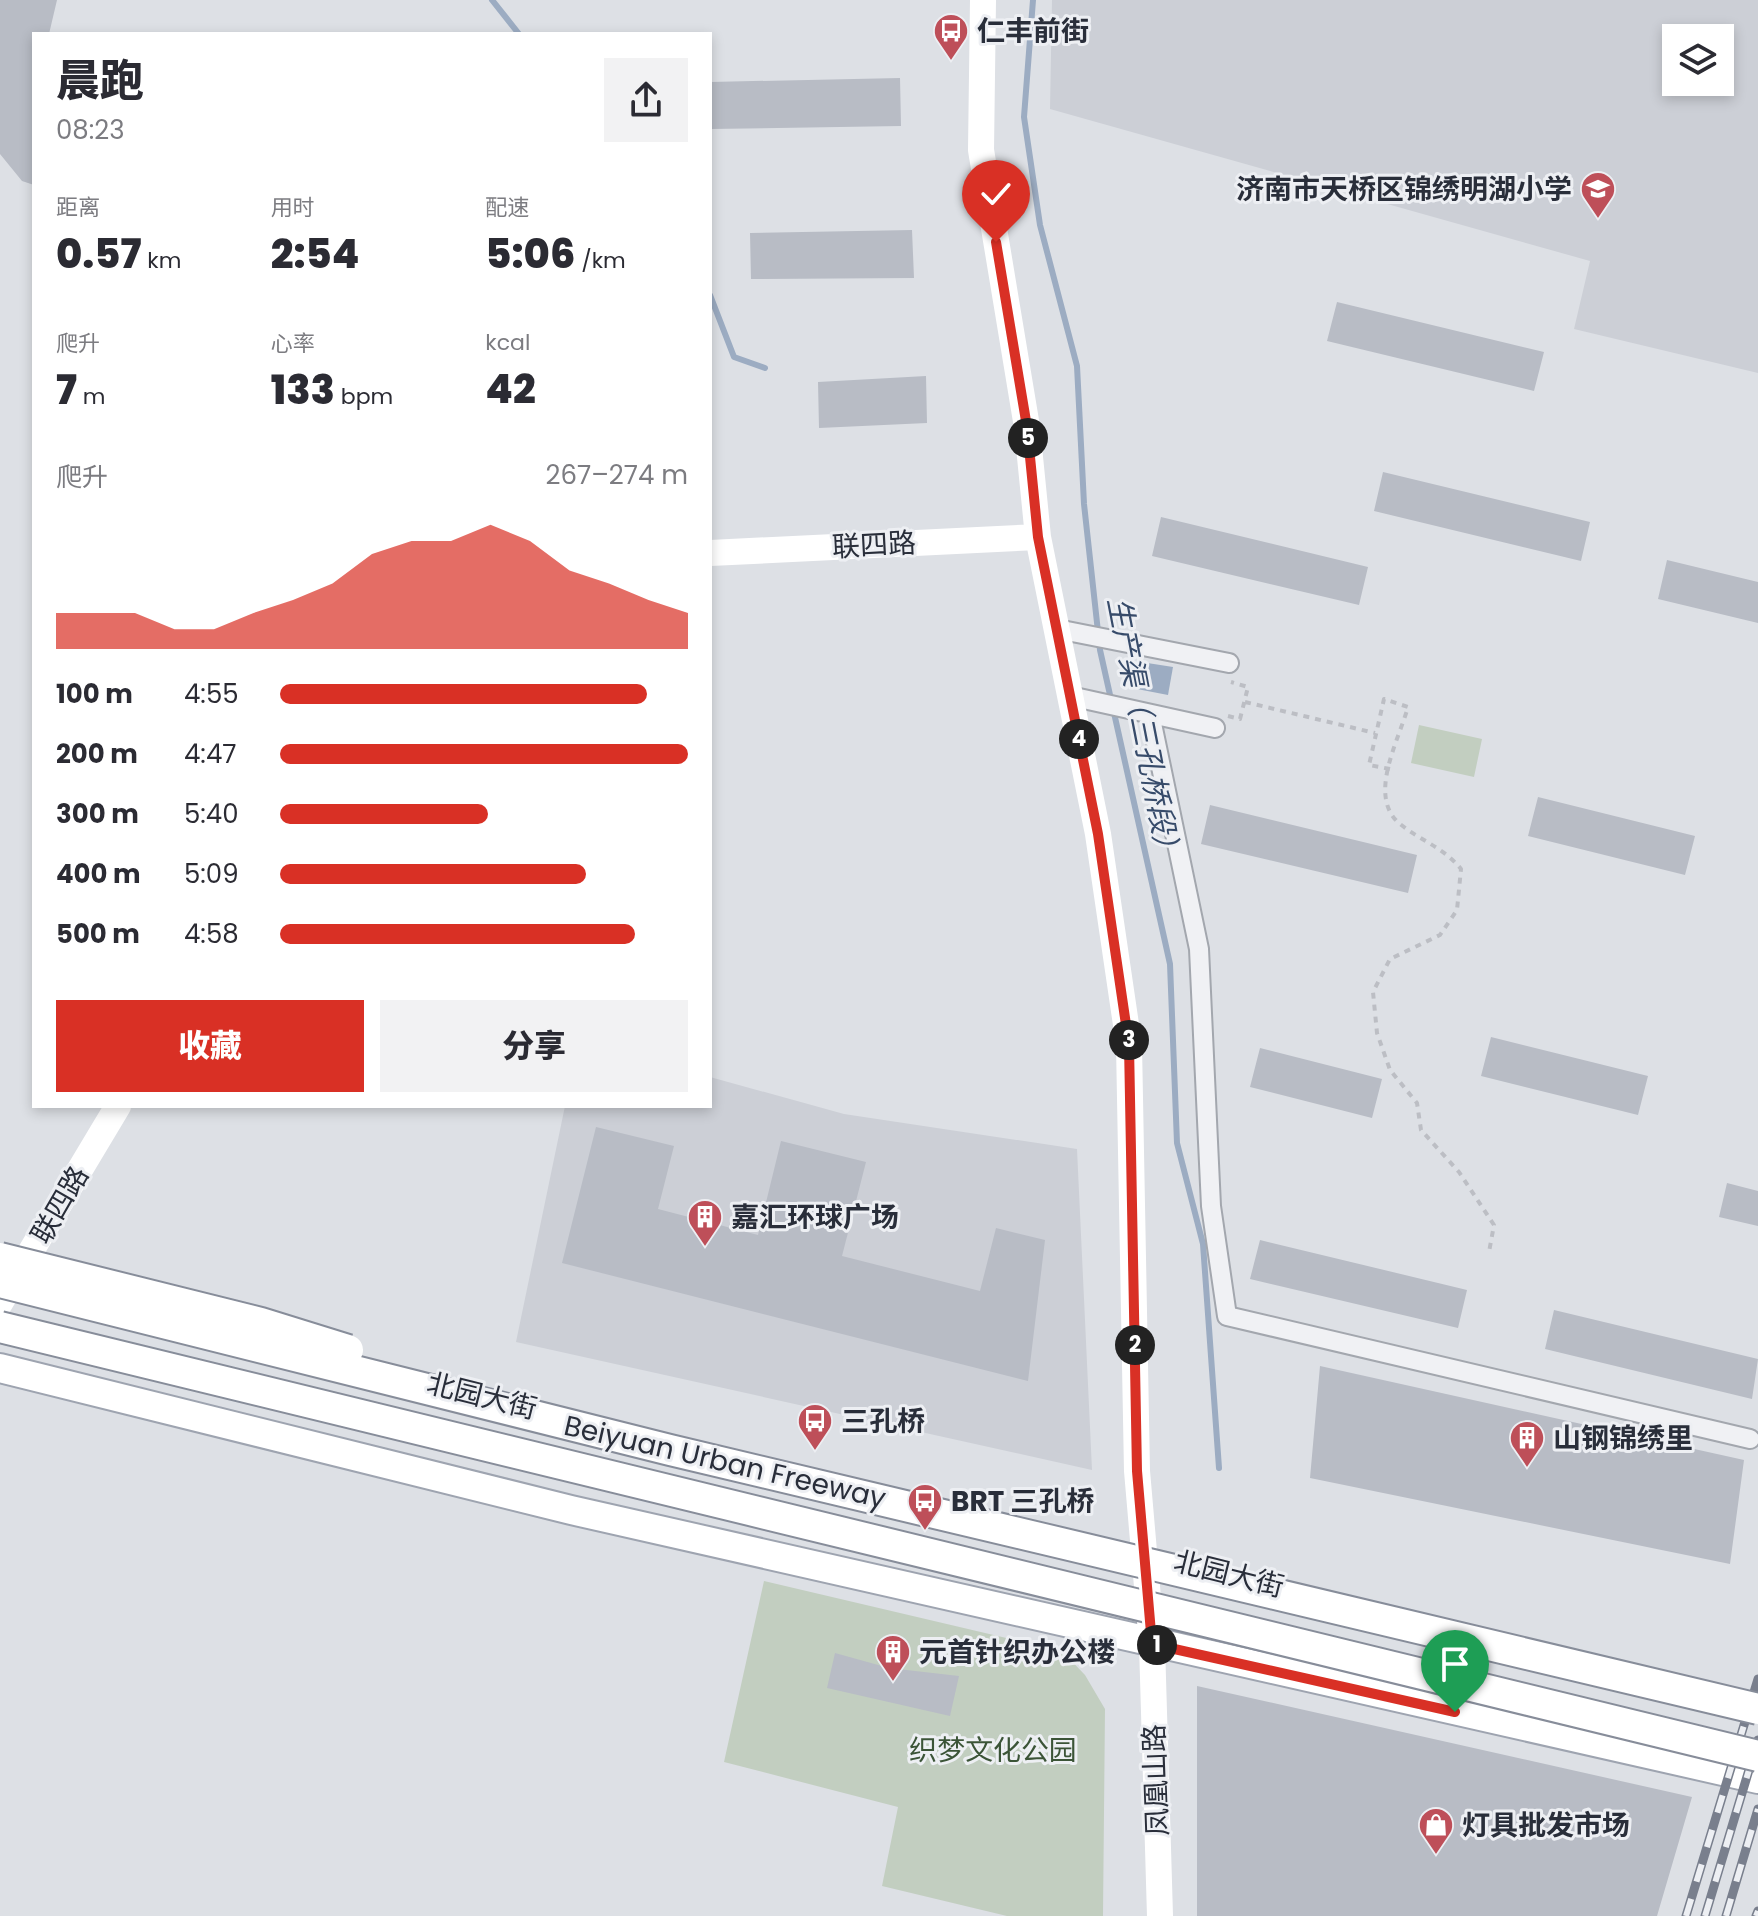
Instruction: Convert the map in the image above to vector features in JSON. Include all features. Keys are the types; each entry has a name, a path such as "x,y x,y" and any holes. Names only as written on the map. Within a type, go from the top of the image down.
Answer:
{"highway":[{"name":"Beiyuan Urban Freeway","path":"3,1280 261,1323 565,1422 670,1450 1758,1709"},
{"name":"Beiyuan Urban Freeway","path":"0,1327 1758,1756"}],"main road":[{"name":"凤凰山路","path":"983,0 981,150 1027,427 1038,537 1098,834 1129,1045 1137,1471 1152,1644 1160,1916"},
{"name":"联四路","path":"712,553 1038,537"},
{"name":"联四路","path":"3,1280 117,1108"},
{"name":"北园大街","path":"3,1280 739,1460 1143,1552 1758,1702"},
{"path":"0,1368 586,1513 1152,1644 1758,1779"}],"street":[{"path":"1057,629 1229,663"},
{"path":"1070,696 1215,728"},
{"path":"1150,714 1199,949 1211,1206 1227,1316 1750,1439"}],"path":[{"path":"1240,719 1248,687"},
{"path":"1390,769 1369,765 1384,699 1408,707 1390,769 1382,789 1385,806 1399,823 1446,851 1461,869 1457,910 1440,935 1390,959 1373,992 1377,1033 1390,1070 1417,1103 1421,1130 1459,1172 1494,1225 1489,1252"},
{"path":"1244,702 1375,733"}],"shaded area":[{"name":"济南市天桥区锦绣明湖小学","path":"1052,0 1758,0 1758,373 1574,329 1590,261 1050,109"},
{"path":"712,1078 844,1114 1077,1149 1092,1470 516,1342 565,1108 712,1108"}],"green space":[{"path":"1419,725 1482,739 1474,777 1411,763"},
{"name":"织梦文化公园","path":"764,1581 1062,1651 1085,1675 1105,1709 1103,1916 1007,1916 882,1886 898,1807 724,1762"}],"water":[{"path":"1141,662 1173,667 1168,695 1137,689"}],"building":[{"path":"0,0 57,0 49,32 32,32 32,184 22,181 0,154"},
{"path":"900,78 901,126 712,129 712,82"},
{"path":"912,230 914,278 751,279 750,233"},
{"path":"1337,302 1544,352 1534,391 1327,341"},
{"path":"926,376 927,423 819,428 818,382"},
{"path":"1383,472 1590,522 1581,561 1374,511"},
{"path":"1161,517 1368,567 1359,605 1152,556"},
{"path":"1667,560 1758,582 1758,623 1658,599"},
{"path":"1538,797 1695,836 1685,875 1528,836"},
{"path":"1210,805 1417,855 1408,893 1201,844"},
{"path":"1491,1037 1648,1076 1638,1115 1481,1076"},
{"path":"1260,1048 1382,1079 1372,1118 1250,1087"},
{"name":"嘉汇环球广场","path":"596,1127 674,1146 658,1209 758,1235 781,1141 866,1162 842,1256 980,1291 996,1228 1045,1240 1028,1381 562,1263"},
{"path":"1727,1183 1758,1191 1758,1226 1719,1217"},
{"path":"1260,1240 1467,1290 1458,1328 1250,1279"},
{"path":"1554,1310 1758,1359 1752,1399 1545,1349"},
{"name":"山钢锦绣里","path":"1320,1366 1744,1460 1730,1564 1310,1478"},
{"name":"元首针织办公楼","path":"835,1653 889,1668 959,1676 950,1716 827,1688"},
{"name":"灯具批发市场","path":"1197,1686 1692,1797 1657,1916 1197,1916"}],"waterway":[{"path":"492,0 517,32"},
{"name":"生产渠（三孔桥段）","path":"1033,0 1024,117 1040,225 1077,366 1084,504 1100,650 1170,964 1177,1143 1203,1244 1219,1468"},
{"path":"712,300 734,357 765,368"}],"railway":[{"path":"1686,1916 1758,1679"},
{"path":"1705,1916 1758,1740"},
{"path":"1726,1916 1758,1809"},
{"path":"1756,1916 1758,1911"}],"place":[{"name":"仁丰前街","path":"951,62"},
{"name":"济南市天桥区锦绣明湖小学","path":"1598,220"},
{"name":"嘉汇环球广场","path":"705,1248"},
{"name":"三孔桥","path":"815,1452"},
{"name":"山钢锦绣里","path":"1527,1469"},
{"name":"BRT 三孔桥","path":"925,1532"},
{"name":"元首针织办公楼","path":"893,1683"},
{"name":"灯具批发市场","path":"1436,1856"}],"route":[{"path":"996,242 1027,427 1038,537 1098,834 1129,1045 1137,1471 1152,1644 1455,1712"}]}
